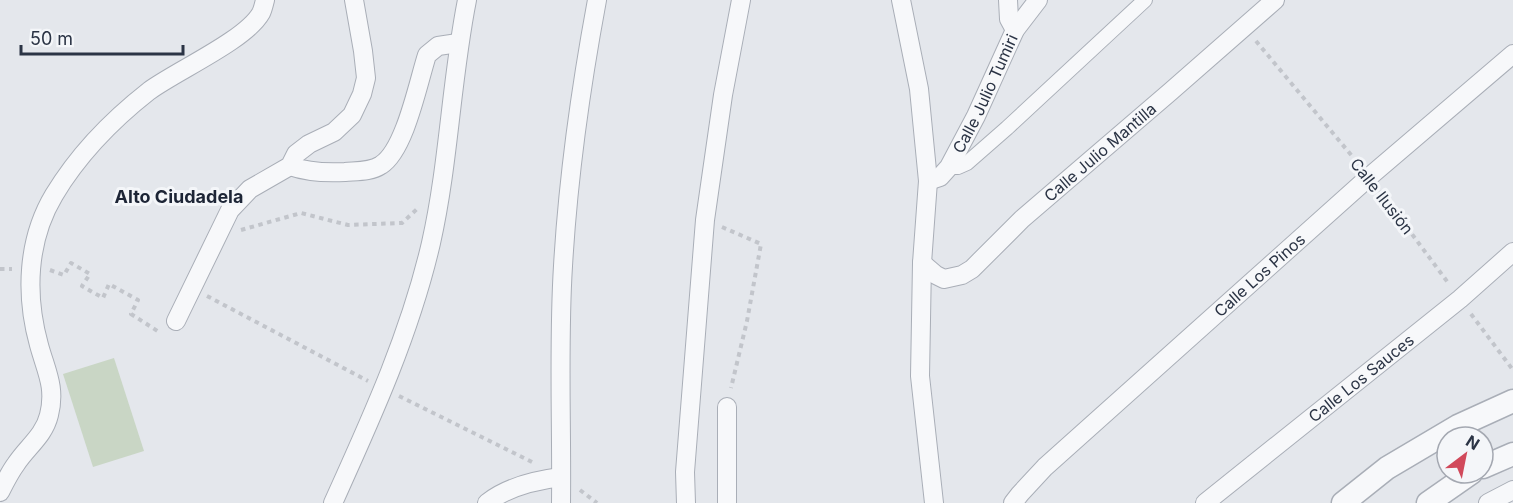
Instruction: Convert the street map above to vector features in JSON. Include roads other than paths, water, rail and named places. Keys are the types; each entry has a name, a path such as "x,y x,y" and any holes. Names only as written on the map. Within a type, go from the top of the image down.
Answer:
{"street":[{"path":"0,492 16,464 39,436 49,417 52,397 51,377 39,346 30,307 31,264 38,231 53,196 78,160 117,118 150,90 233,39 252,23 260,13 265,0"},
{"path":"176,321 230,210 250,189 290,166 296,154 309,144 334,132 352,114 362,94 366,78 354,0"},
{"path":"333,503 384,389 431,244 442,182 458,43 467,0"},
{"path":"561,503 560,330 563,264 577,127 597,0"},
{"path":"686,503 685,472 705,220 723,94 741,0"},
{"path":"902,0 920,89 928,181 922,263 920,376 934,503"},
{"path":"1008,0 1009,19 1015,30"},
{"name":"Calle Julio Tumiri","path":"928,181 940,177 949,167 1015,30 1038,0"},
{"path":"949,167 958,167 968,163 1145,0"},
{"name":"Calle Julio Mantilla","path":"922,263 944,279 962,276 972,269 1022,219 1275,0"},
{"path":"290,166 303,171 336,173 363,171 381,165 397,147 427,55 438,46 458,43"},
{"name":"Calle Los Pinos","path":"1013,503 1045,467 1369,177 1513,54"},
{"name":"Calle Los Sauces","path":"1205,503 1460,299 1513,252"},
{"path":"1343,503 1387,468 1458,426 1513,401"},
{"path":"727,407 727,503"},
{"path":"1495,462 1513,454"},
{"path":"488,503 495,497 538,480 561,477"},
{"path":"1428,503 1454,485"},
{"path":"1488,503 1513,490"}],"district":[{"name":"Alto Ciudadela","path":"179,197"}]}
